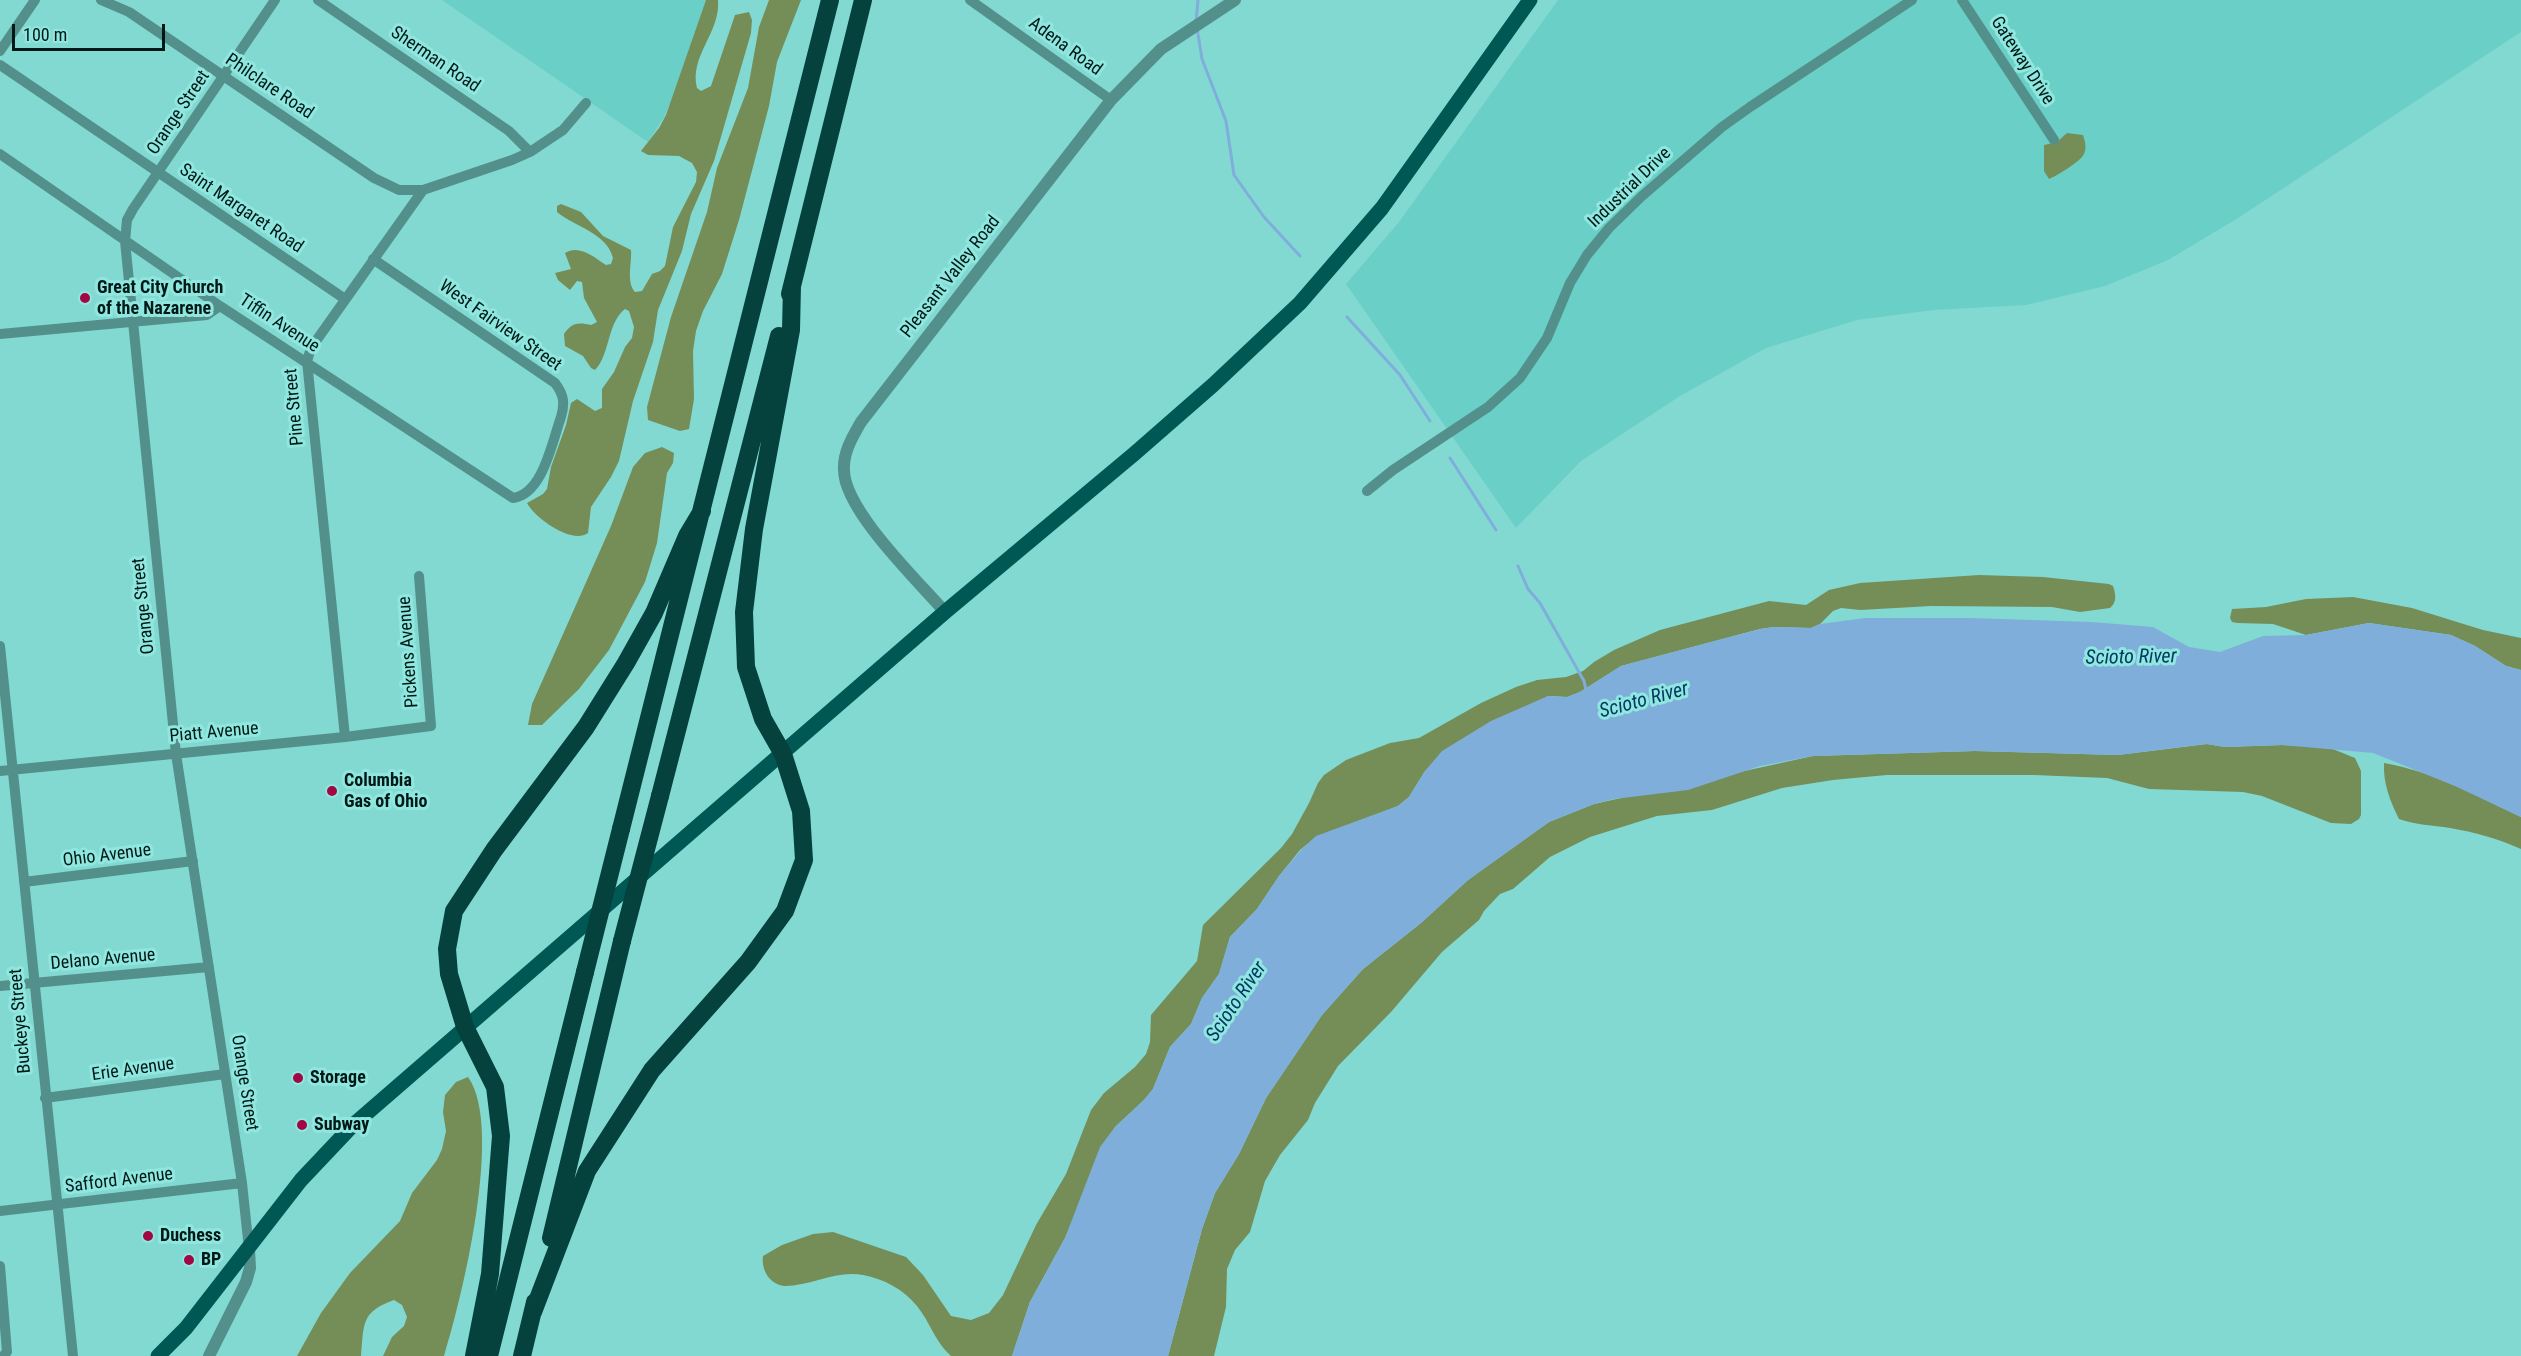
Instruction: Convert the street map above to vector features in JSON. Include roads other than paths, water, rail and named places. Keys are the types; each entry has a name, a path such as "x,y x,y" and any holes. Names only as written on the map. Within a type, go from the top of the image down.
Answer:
{"highway":[{"path":"489,1356 830,0"},
{"path":"522,1356 622,941 792,285 863,0"},
{"path":"533,1312 587,1171 652,1070 748,962 786,911 804,860 801,811 783,754 763,719 746,668 744,612 754,529 791,330 792,285"},
{"path":"474,1356 490,1274 501,1136 495,1087 465,1027 449,974 447,949 454,911 495,850 586,727 626,663 654,614 687,536 702,511"}],"main road":[{"path":"158,1356 186,1328 249,1250 301,1180 327,1151 465,1027 945,612 1196,401 1300,303 1382,208 1530,0"}],"street":[{"path":"0,51 35,0"},
{"name":"Philclare Road","path":"101,0 129,12 374,178 399,190 423,190"},
{"name":"Orange Street","path":"249,1250 242,1183 176,754 131,321 125,241 127,220 275,0"},
{"name":"Sherman Road","path":"318,0 509,131 530,152"},
{"name":"Adena Road","path":"970,0 1111,100"},
{"name":"Pleasant Valley Road","path":"945,612 854,504 843,468 850,442 861,422 1111,100 1161,49 1235,0"},
{"name":"Industrial Drive","path":"1367,491 1393,470 1488,407 1520,378 1547,338 1570,283 1587,255 1609,228 1635,202 1741,114 1912,0"},
{"name":"Gateway Drive","path":"1962,0 2054,140"},
{"name":"Saint Margaret Road","path":"0,65 345,299"},
{"path":"423,190 530,152 563,130 586,103"},
{"name":"Tiffin Avenue","path":"0,154 220,306 513,498"},
{"name":"Pine Street","path":"345,737 307,361 311,348 423,190"},
{"name":"West Fairview Street","path":"373,259 555,383 563,394 564,406 561,417 539,480 523,496 513,498"},
{"path":"0,334 207,315 220,306"},
{"name":"Pickens Avenue","path":"419,576 431,726"},
{"name":"Buckeye Street","path":"0,646 73,1356"},
{"name":"Piatt Avenue","path":"0,771 345,737 431,726"},
{"name":"Ohio Avenue","path":"24,882 193,861"},
{"name":"Delano Avenue","path":"0,986 209,967"},
{"name":"Erie Avenue","path":"45,1098 225,1074"},
{"name":"Safford Avenue","path":"0,1211 242,1183"},
{"path":"209,1356 246,1282 250,1268 249,1250"},
{"path":"0,1266 7,1336 7,1352 3,1356"}],"water":[{"name":"Scioto River","path":"1865,618 1971,618 2092,622 2153,627 2189,647 2220,652 2263,636 2306,635 2369,623 2451,635 2475,646 2506,666 2521,670 2521,817 2455,786 2373,753 2282,745 2225,747 2206,744 2118,755 1975,751 1813,756 1760,766 1688,790 1614,799 1594,804 1549,822 1468,880 1421,923 1363,969 1322,1015 1266,1098 1239,1154 1215,1193 1202,1229 1168,1356 1012,1356 1030,1302 1065,1238 1100,1147 1115,1127 1153,1089 1170,1047 1191,1024 1202,998 1219,974 1230,937 1257,909 1279,876 1316,836 1398,806 1409,797 1425,771 1442,751 1491,721 1548,696 1567,697 1580,692 1621,666 1760,629 1811,628 1820,624"}],"waterway":[{"path":"1196,22 1198,0"},
{"path":"1197,28 1202,59 1226,121 1234,175 1264,217 1300,256"},
{"path":"1347,317 1400,375 1430,421"},
{"path":"1450,458 1496,530"},
{"path":"1518,566 1528,589 1540,603 1584,681 1586,690"}],"place":[{"name":"Great City Church of the Nazarene","path":"85,298"},
{"name":"Columbia Gas of Ohio","path":"332,791"},
{"name":"Storage","path":"298,1078"},
{"name":"Subway","path":"302,1125"},
{"name":"Duchess","path":"148,1236"},
{"name":"BP","path":"189,1260"}]}
